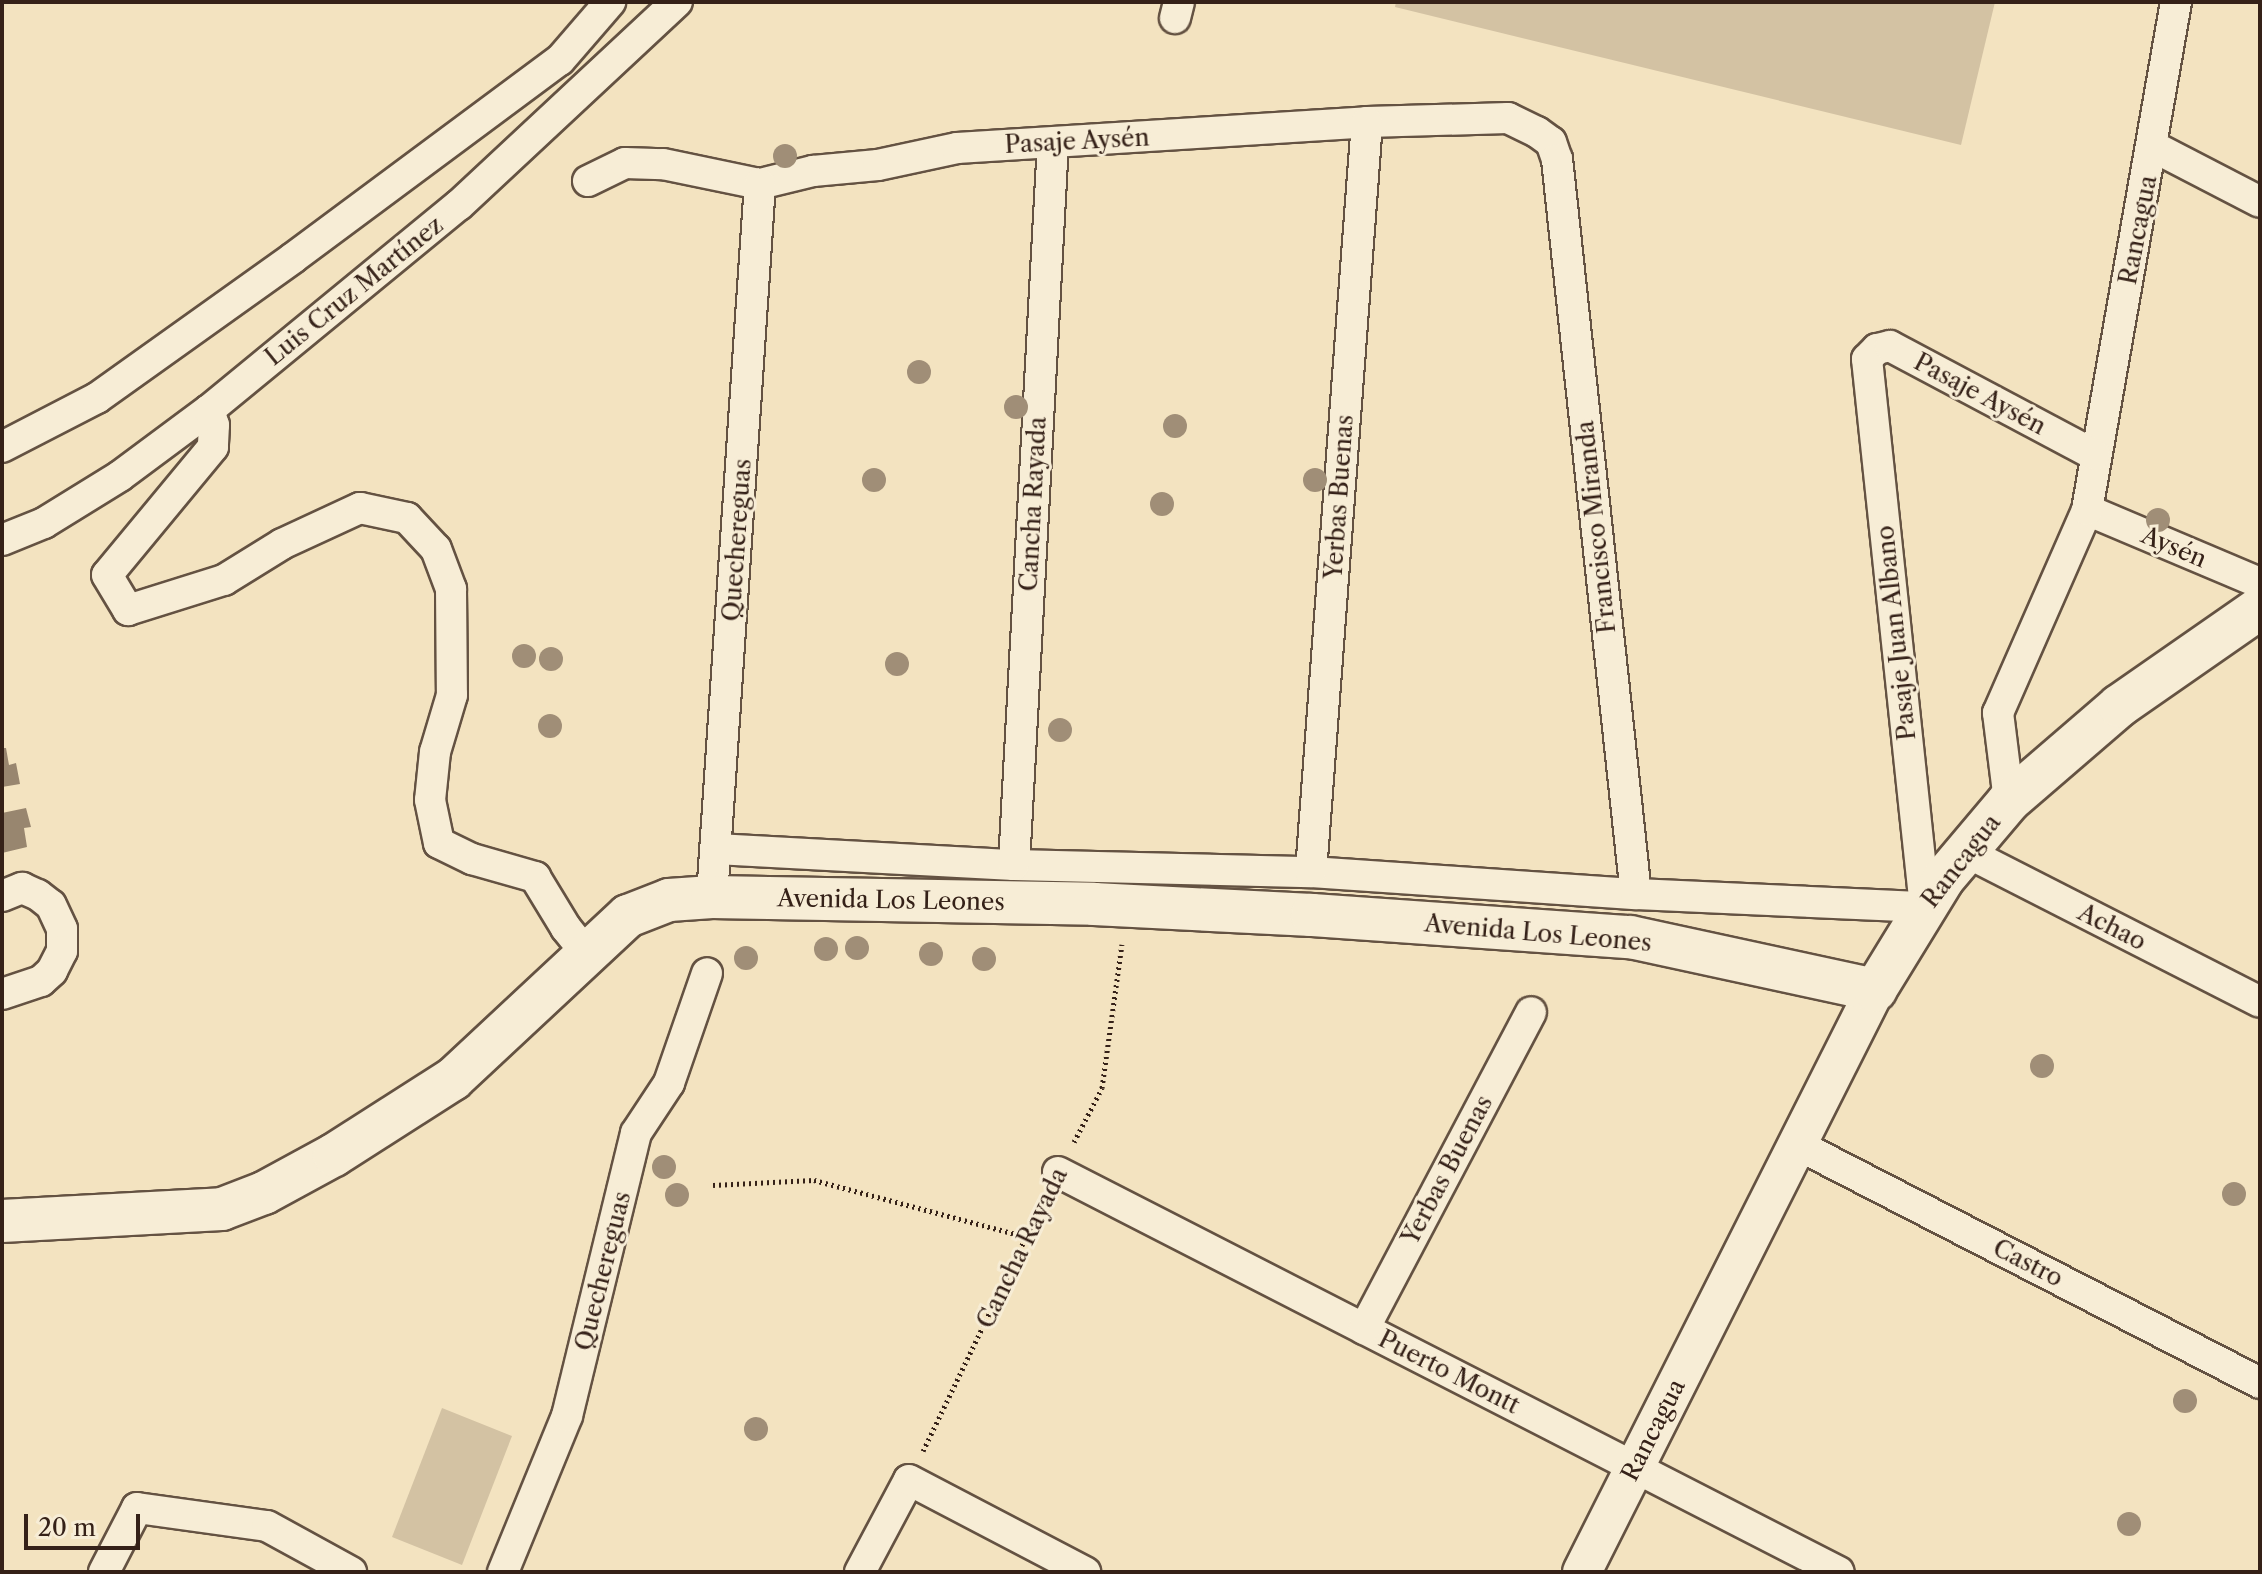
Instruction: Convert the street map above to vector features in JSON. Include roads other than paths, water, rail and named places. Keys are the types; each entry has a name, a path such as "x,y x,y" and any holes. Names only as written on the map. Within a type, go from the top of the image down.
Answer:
{"main road":[{"path":"2009,801 2119,706 2260,608"},
{"name":"Rancagua","path":"1875,990 1925,907 1964,851 2009,801"},
{"name":"Avenida Los Leones","path":"2,1221 222,1209 264,1193 334,1155 453,1079 628,916 669,900 712,897 1127,906 1630,937 1875,990"}],"street":[{"path":"2,447 97,398 293,258 560,60 610,2"},
{"name":"Luis Cruz Martínez","path":"2,540 44,523 108,484 209,410 459,205 677,2"},
{"name":"Rancagua","path":"2009,801 1998,713 2087,510 2154,147 2176,2"},
{"name":"Pasaje Aysén","path":"588,181 625,163 663,164 760,184 813,171 878,165 957,148 1367,122 1508,118 1551,142 1557,159"},
{"name":"Yerbas Buenas","path":"1311,872 1367,122"},
{"name":"Cancha Rayada","path":"1014,865 1053,143"},
{"path":"2154,147 2260,202"},
{"name":"Francisco Miranda","path":"1557,159 1636,894"},
{"name":"Quechereguas","path":"712,897 760,184"},
{"name":"Pasaje Aysén","path":"1867,359 1877,349 1890,346 2095,455"},
{"name":"Pasaje Juan Albano","path":"1867,359 1925,907"},
{"path":"209,410 214,425 213,447 107,575 128,610 224,580 282,544 360,508 407,518 436,549 451,589 452,695 435,752 430,800 439,843 472,859 535,877 566,928 588,955"},
{"name":"Aysén","path":"2087,510 2260,583"},
{"name":"Avenida Los Leones","path":"716,849 1014,865 1311,872 1636,894 1925,907"},
{"name":"Achao","path":"1964,851 2260,1002"},
{"path":"2,896 22,888 51,905 62,929 62,951 52,971 41,981 2,994"},
{"name":"Quechereguas","path":"503,1572 567,1416 636,1133 669,1083 707,973"},
{"name":"Rancagua","path":"1582,1572 1875,990"},
{"name":"Yerbas Buenas","path":"1364,1329 1531,1012"},
{"name":"Castro","path":"1796,1144 2260,1383"},
{"name":"Puerto Montt","path":"1058,1172 1839,1572"},
{"path":"860,1572 909,1480 1085,1572"},
{"path":"104,1572 137,1508 267,1526 351,1572"}]}
